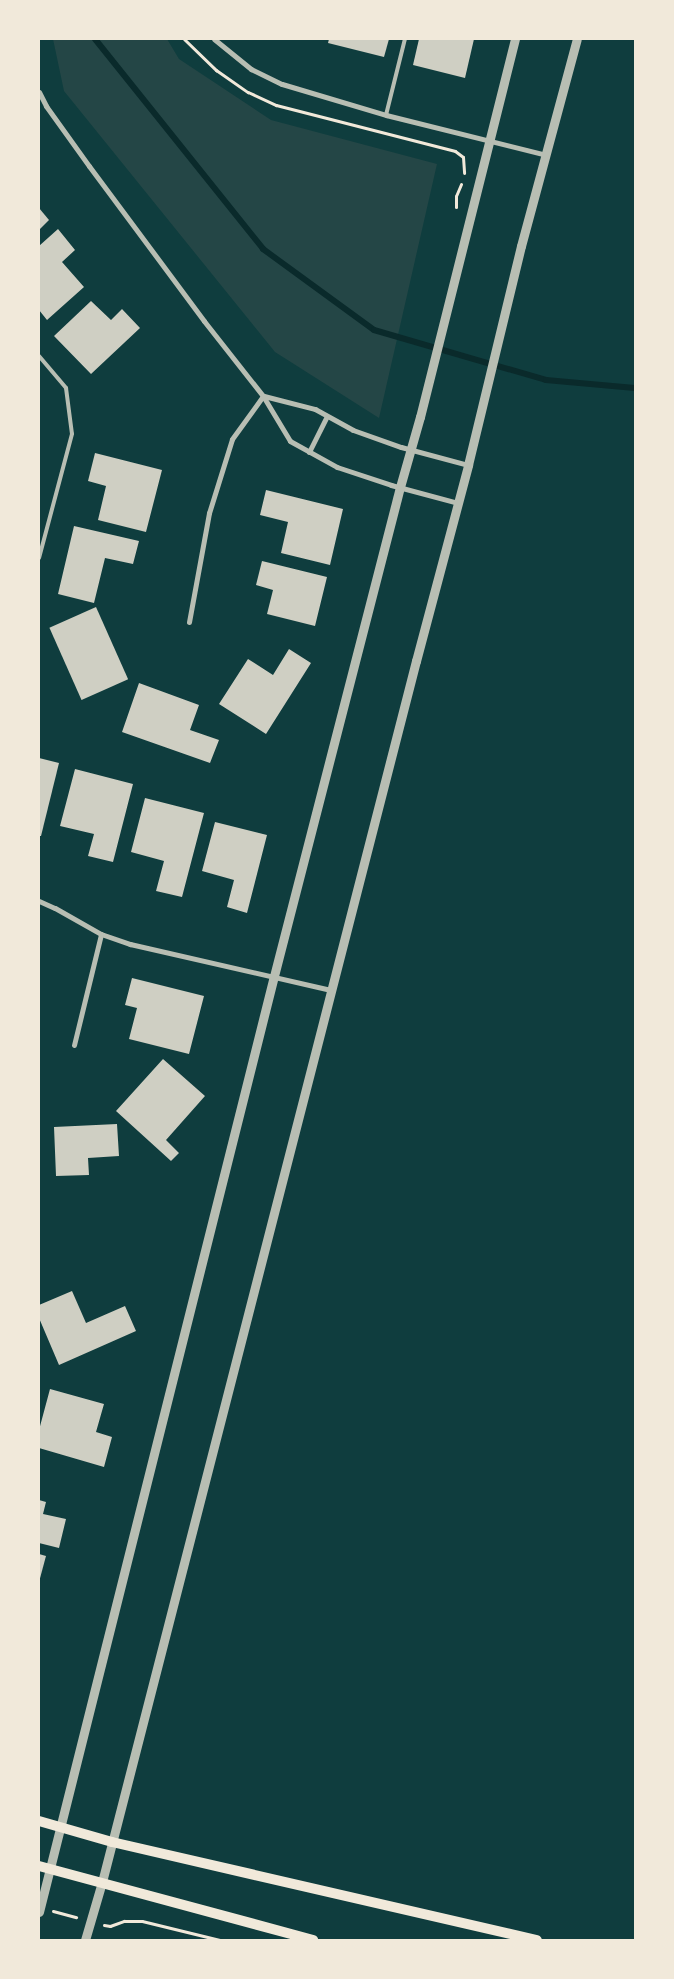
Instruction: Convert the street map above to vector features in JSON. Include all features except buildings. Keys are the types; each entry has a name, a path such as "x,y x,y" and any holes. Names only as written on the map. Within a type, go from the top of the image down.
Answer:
{"main road":[{"path":"39,1821 112,1842 537,1940"},
{"path":"44,1867 313,1940"}],"street":[{"path":"214,39 251,69 282,84 386,115 546,155"},
{"path":"39,1910 44,1867 59,1827 274,976 491,141 515,39"},
{"path":"85,1940 102,1882 468,465 508,295 577,39"},
{"path":"39,92 46,106 88,166 204,321 263,396 290,441 337,467 458,503"},
{"path":"263,396 315,409 353,430 410,449 468,465"},
{"path":"189,622 209,513 229,448 232,439 263,396"},
{"path":"309,452 327,416"},
{"path":"39,901 101,934 130,944 331,990"},
{"path":"74,1045 101,934"}],"lane":[{"path":"386,115 405,39"},
{"path":"39,356 66,388 72,434 39,558"}],"path":[{"path":"184,39 216,70 248,92 276,105 456,151 463,157 465,166 463,180 456,196 456,212"},
{"path":"39,1910 110,1926 124,1921 142,1921 220,1940"}],"shaded area":[{"path":"53,39 167,39 179,59 271,120 437,164 379,418 275,352 64,91"}],"waterway":[{"path":"95,39 263,249 374,330 546,380 635,388"}]}
